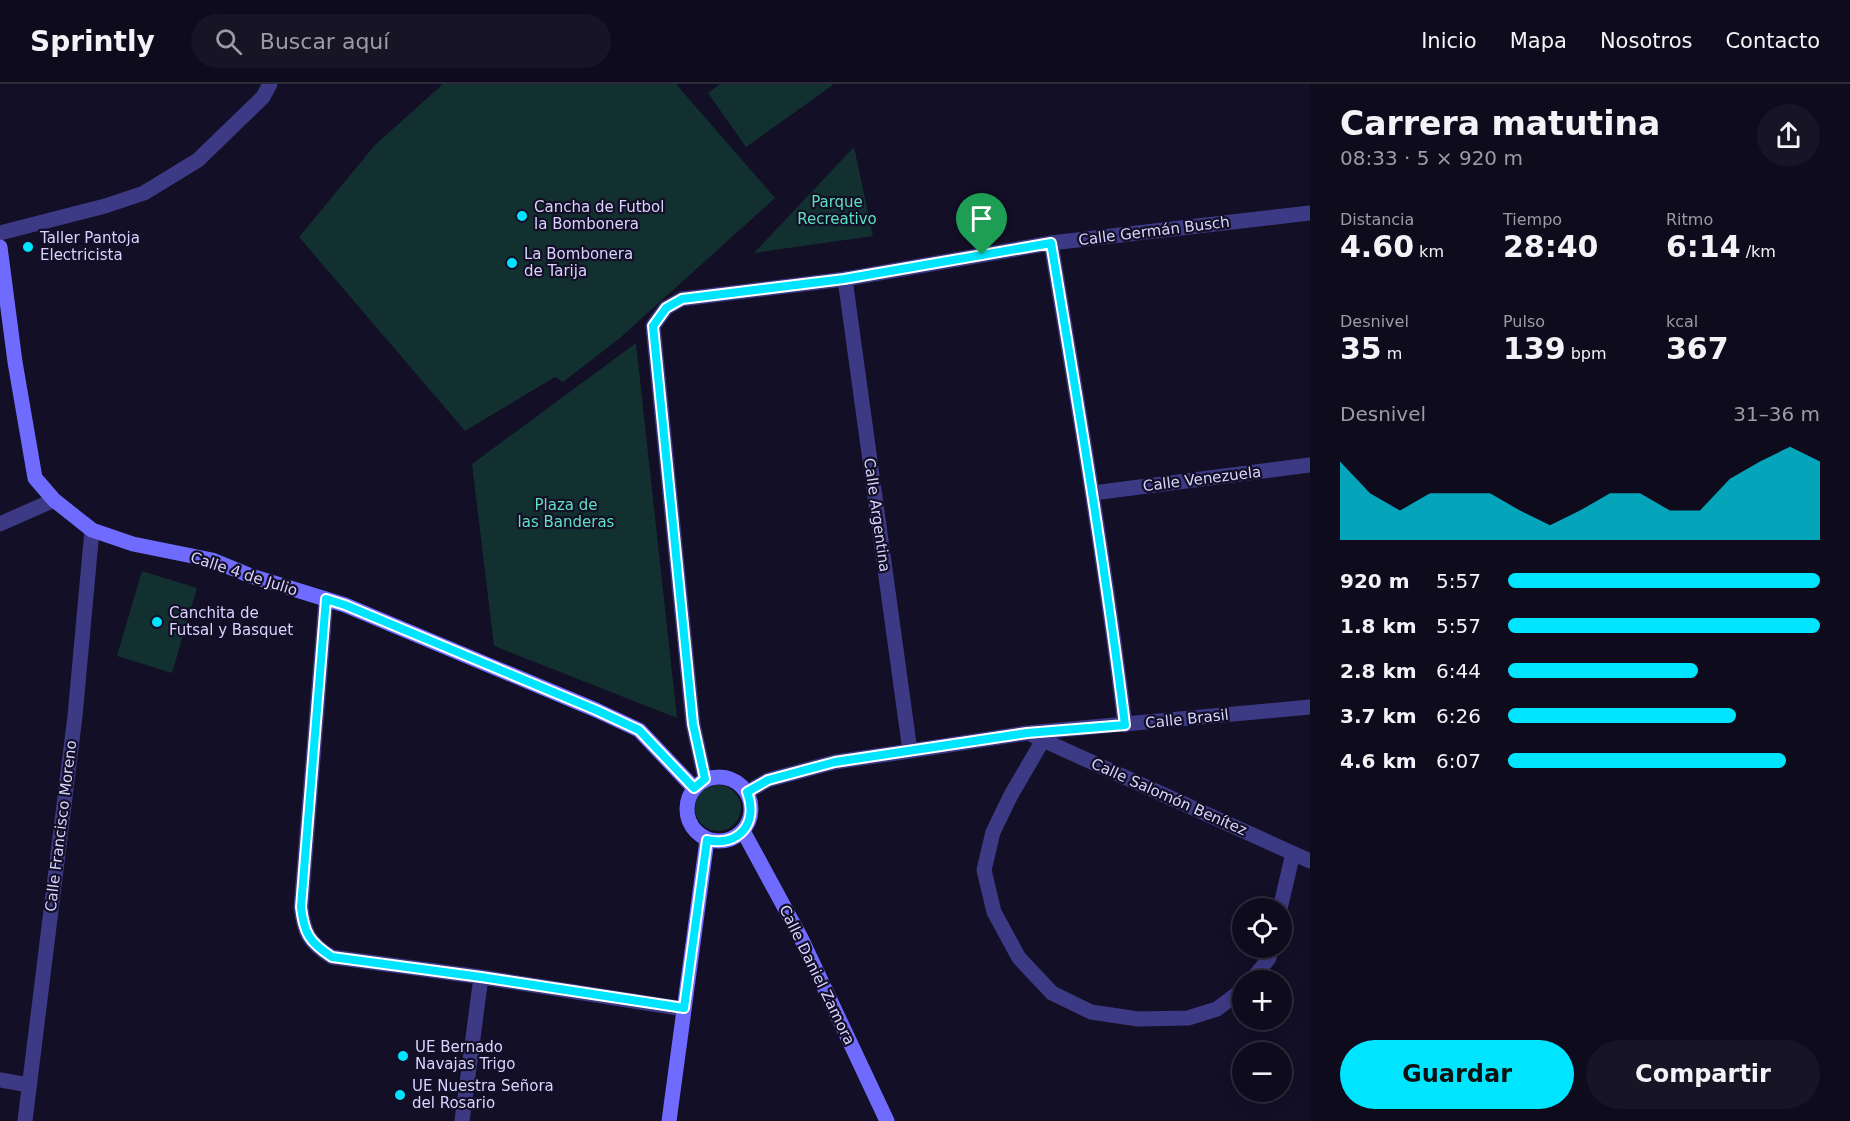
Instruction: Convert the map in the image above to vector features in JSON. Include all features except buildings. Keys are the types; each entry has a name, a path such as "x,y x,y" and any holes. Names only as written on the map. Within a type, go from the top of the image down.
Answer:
{"street":[{"path":"0,233 105,206 144,193 198,160 263,97 270,84"},
{"name":"Calle Germán Busch","path":"700,783 653,326 666,308 682,299 844,279 1051,243 1310,213"},
{"path":"1051,243 1110,601 1125,725"},
{"name":"Calle 4 de Julio","path":"0,248 15,362 35,478 54,500 92,530 133,544 212,560 251,576 345,605 639,730 700,783"},
{"name":"Calle Argentina","path":"844,279 910,751"},
{"name":"Calle Venezuela","path":"1093,493 1310,465"},
{"path":"0,524 54,500"},
{"name":"Calle Francisco Moreno","path":"25,1121 75,716 92,530"},
{"path":"326,599 301,907 308,937 318,948 332,957 684,1008"},
{"name":"Calle Brasil","path":"747,792 768,780 835,762 1027,733 1310,706"},
{"name":"Calle Salomón Benítez","path":"1027,733 1310,861"},
{"path":"1043,740 1011,795 993,832 984,870 994,912 1019,958 1052,993 1091,1012 1138,1019 1188,1018 1217,1009 1232,998"},
{"path":"724,777 741,785 747,792 752,809 750,818 743,831 734,838 726,841 707,840 694,830 687,816 688,797 700,783 724,777"},
{"name":"Calle Daniel Zamora","path":"743,831 800,936 887,1121"},
{"path":"669,1121 707,840"},
{"path":"1283,898 1293,853"},
{"path":"1260,970 1269,958"},
{"path":"462,1121 481,977"},
{"path":"0,1080 29,1085"}],"green space":[{"name":"La Bombonera de Tarija","path":"443,84 676,84 775,198 620,338 563,382 555,377 465,431 299,237 375,145"},
{"path":"720,84 833,85 746,147 708,93"},
{"name":"Parque Recreativo","path":"854,147 873,236 754,253"},
{"name":"Plaza de las Banderas","path":"636,343 677,718 494,646 472,464"},
{"name":"Canchita de Futsal y Basquet","path":"142,571 197,588 172,673 117,656"},
{"path":"718,785 734,792 741,808 734,824 718,831 702,824 695,808 702,792"}],"place":[{"name":"Cancha de Futbol la Bombonera","path":"522,216"},
{"name":"Taller Pantoja Electricista","path":"28,247"},
{"name":"La Bombonera de Tarija","path":"512,263"},
{"name":"Canchita de Futsal y Basquet","path":"157,622"},
{"name":"UE Bernado Navajas Trigo","path":"403,1056"},
{"name":"UE Nuestra Señora del Rosario","path":"400,1095"}],"route":[{"path":"1051,243 1110,601 1125,725 1027,733 835,762 768,780 747,792 752,809 747,826 743,831 726,841 707,840 684,1008 332,957 318,948 308,937 301,907 326,599 596,710 639,730 694,788 705,779 693,724 653,326 666,308 682,299 844,279 982,255 1051,243"}]}
